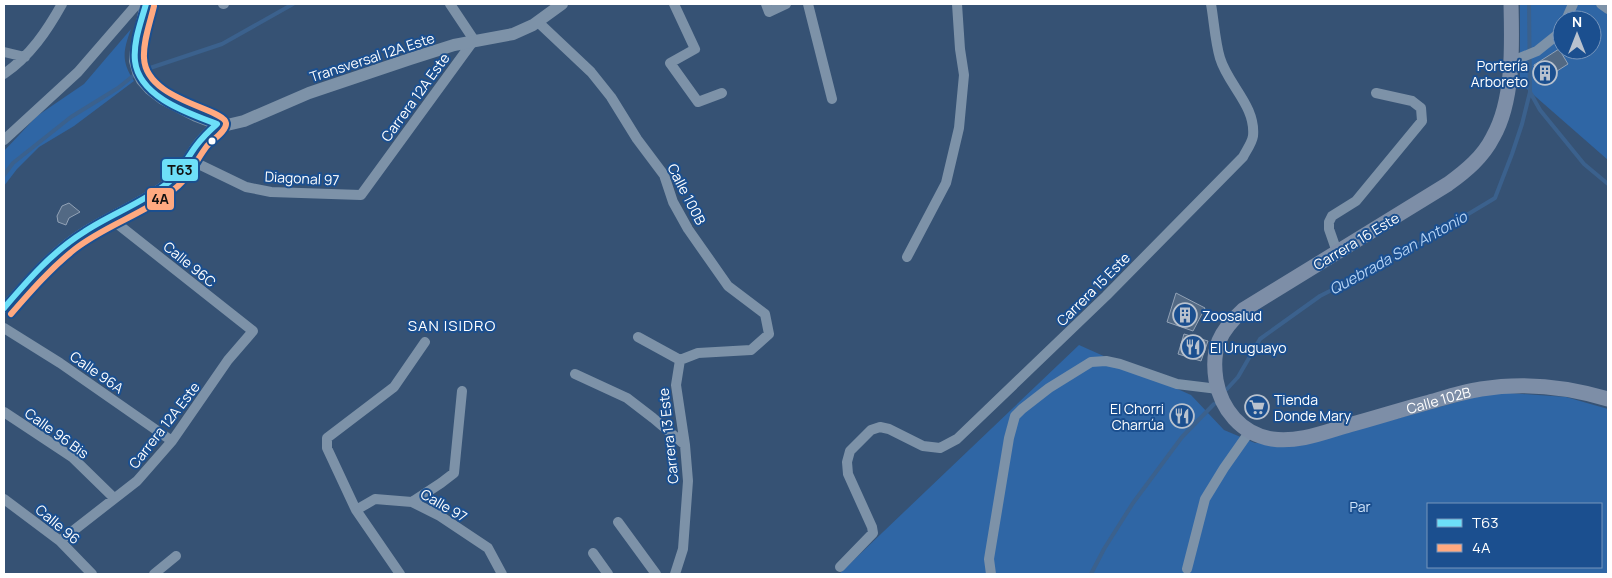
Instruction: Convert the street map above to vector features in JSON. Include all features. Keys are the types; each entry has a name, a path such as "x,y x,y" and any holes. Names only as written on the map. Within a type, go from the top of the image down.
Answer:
{"main road":[{"name":"Carrera 16 Este","path":"1271,439 1250,431 1234,419 1227,410 1218,389 1215,358 1218,343 1224,330 1231,320 1255,302 1448,184 1475,162 1493,139 1506,102 1510,62 1511,10"},
{"name":"Calle 102B","path":"1271,439 1313,436 1454,395 1496,387 1561,388 1608,399"}],"street":[{"path":"4,74 25,57 43,35 62,4"},
{"path":"4,140 78,72 137,4"},
{"path":"4,308 49,258 84,232 151,196 178,175 200,140 216,124 163,99 150,89 138,72 135,61 136,50 146,4"},
{"path":"450,4 474,40"},
{"name":"Transversal 12A Este","path":"216,124 235,124 309,93 454,45 513,34 538,22 562,4"},
{"path":"674,4 694,49 670,63 698,102 722,94"},
{"path":"768,8 786,4"},
{"path":"808,4 832,99"},
{"path":"908,256 946,183 959,128 964,74 957,4"},
{"name":"Carrera 15 Este","path":"840,567 873,533 848,474 847,462 850,451 871,430 880,427 890,429 923,446 940,448 957,439 1106,296 1243,157 1253,138 1253,124 1247,108 1220,57 1211,4"},
{"path":"1600,4 1608,9"},
{"name":"Calle 100B","path":"538,22 591,72 611,96 637,139 664,175 674,202 688,229 728,286 765,314 769,334 751,350 698,353 680,360"},
{"path":"1510,62 1537,52 1552,39"},
{"name":"Carrera 12A Este","path":"360,195 474,40"},
{"path":"4,52 25,57"},
{"path":"1337,252 1329,229 1329,222 1332,216 1356,201 1422,121 1421,108 1412,101 1376,93"},
{"name":"Diagonal 97","path":"188,159 246,187 271,192 360,195"},
{"name":"Calle 96C","path":"110,218 253,331"},
{"name":"Calle 96A","path":"4,328 60,363 172,441"},
{"name":"Carrera 12A Este","path":"60,541 137,481 172,441 228,360 253,331"},
{"path":"638,337 680,360"},
{"path":"400,574 356,510 327,448 327,438 394,387 424,342"},
{"name":"Carrera 13 Este","path":"675,574 683,550 688,481 676,385 680,360"},
{"path":"991,574 989,559 1009,438 1015,416 1022,409 1049,388 1091,362 1106,360 1177,384 1218,389"},
{"path":"576,374 627,398 685,445"},
{"path":"412,502 454,473 462,391"},
{"name":"Calle 96 Bis","path":"4,412 72,457 114,498"},
{"path":"1187,569 1205,499 1250,431"},
{"name":"Calle 96","path":"4,498 60,541 92,574"},
{"name":"Calle 97","path":"356,510 376,499 412,502 440,516 488,548 502,574"},
{"path":"618,522 656,574"},
{"path":"593,553 608,574"},
{"path":"154,574 176,556"}],"green space":[{"path":"1520,4 1608,4 1608,160 1520,83"},
{"path":"131,29 126,44 125,62 134,81 74,126 39,147 17,169 4,186 4,151 37,116 84,84"},
{"name":"Par","path":"1079,345 1191,395 1224,430 1255,443 1301,445 1494,392 1566,397 1608,409 1608,574 839,574"}],"building":[{"name":"Portería Arboreto","path":"1552,53 1552,60 1566,60 1568,64 1540,82 1534,65"},
{"path":"69,203 80,212 69,218 66,225 58,222 57,216 62,206"},
{"name":"Zoosalud","path":"1176,293 1205,308 1193,331 1167,322"},
{"name":"El Uruguayo","path":"1184,334 1208,341 1201,361 1178,354"}],"waterway":[{"path":"4,175 13,163 71,117 118,88 138,72 222,44 293,4"},
{"path":"1529,4 1530,92 1540,110 1584,164 1608,184"},
{"name":"Quebrada San Antonio","path":"1227,389 1238,377 1260,339 1320,296 1395,258 1495,198 1522,124 1530,92"},
{"name":"Quebrada San Antonio","path":"1091,574 1104,549 1133,503 1182,437 1214,404"}],"transit line":[{"name":"T63","path":"4,308 61,248 94,226 149,196 169,182 198,143 217,124 179,109 167,102 155,94 138,74 135,61 135,47 146,4"},
{"name":"4A","path":"11,314 49,272 75,249 100,232 154,204 178,186 207,146 226,126 222,118 170,94 157,84 148,73 144,52 154,6"}],"place":[{"name":"Portería Arboreto","path":"1545,73"},
{"name":"Zoosalud","path":"1185,315"},
{"name":"El Uruguayo","path":"1193,347"},
{"name":"Tienda Donde Mary","path":"1257,407"},
{"name":"El Chorri Charrúa","path":"1182,416"}],"district":[{"name":"SAN ISIDRO","path":"452,325"}]}
